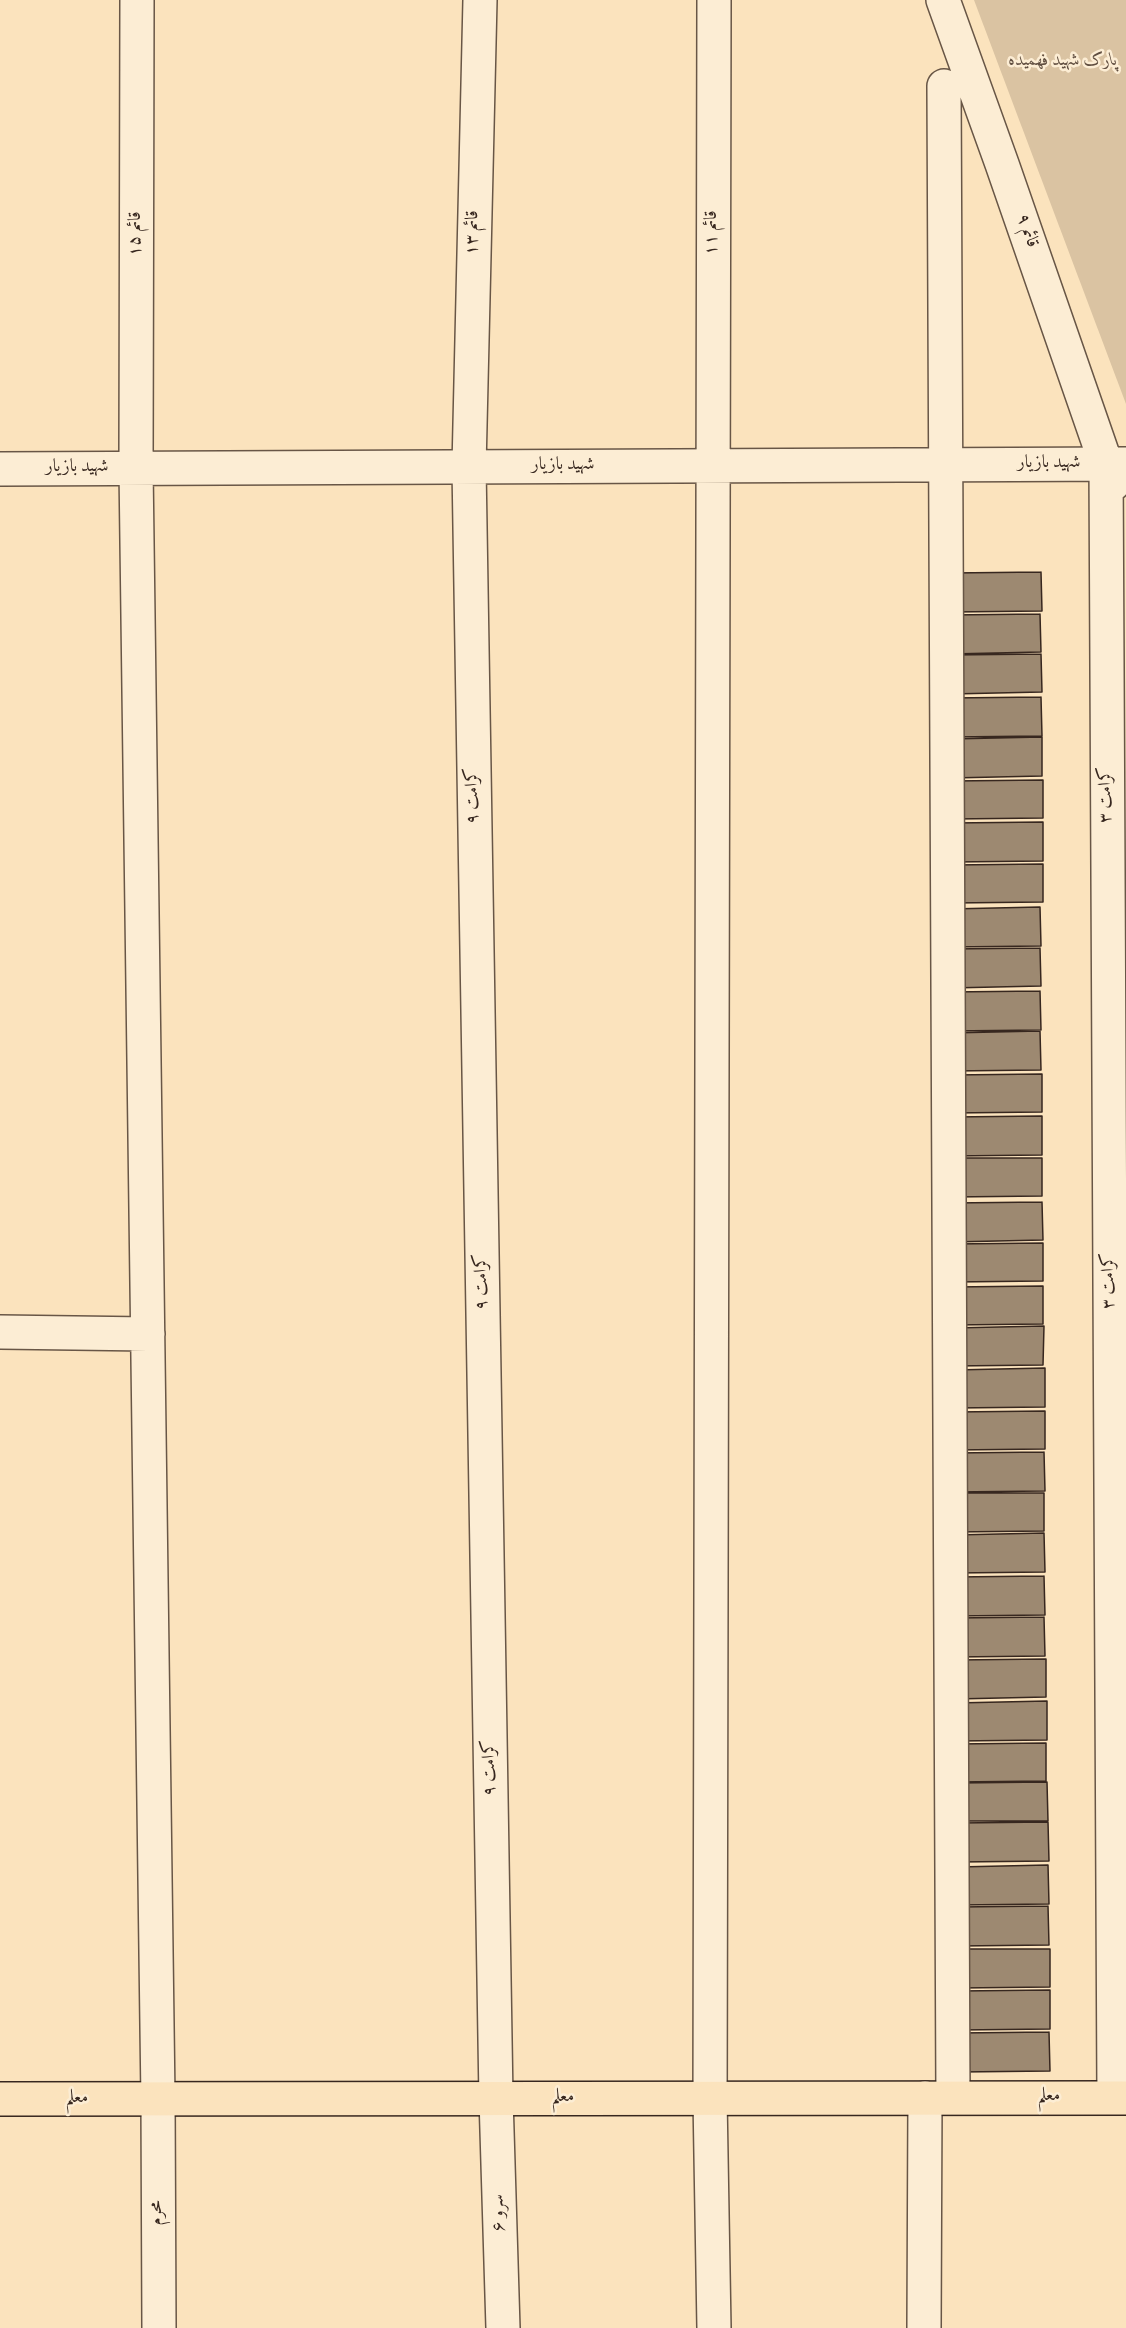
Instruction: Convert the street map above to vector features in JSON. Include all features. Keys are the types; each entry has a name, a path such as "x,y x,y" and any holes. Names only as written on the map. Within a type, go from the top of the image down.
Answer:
{"main road":[{"name":"معلم","path":"0,2099 1120,2098"}],"street":[{"name":"قائم ۱۵","path":"137,0 136,468 148,1334"},
{"name":"قائم ۱۳","path":"469,466 480,0"},
{"name":"قائم ۱۱","path":"714,0 710,2098 714,2328"},
{"name":"قائم ۹","path":"943,0 1002,164 1116,464 1126,516"},
{"path":"924,2328 939,2098 946,464 944,86"},
{"name":"شهید بازیار","path":"0,469 1116,464"},
{"name":"کرامت ۳","path":"1116,464 1121,1332 1120,2098"},
{"name":"کرامت ۹","path":"469,466 496,2098"},
{"path":"0,1332 148,1334"},
{"name":"محرم","path":"148,1334 159,2328"},
{"name":"سرو ۶","path":"496,2098 503,2328"}],"green space":[{"name":"پارک شهید فهمیده","path":"974,0 1126,0 1126,404"}],"building":[{"path":"1041,572 1042,611 951,612 951,573"},
{"path":"1040,614 1041,652 950,654 949,615"},
{"path":"1041,654 1042,692 951,694 950,655"},
{"path":"1041,697 1042,736 951,737 950,698"},
{"path":"1042,737 1042,776 951,778 950,739"},
{"path":"1043,780 1043,818 952,819 952,781"},
{"path":"1043,822 1043,861 953,862 952,823"},
{"path":"1043,864 1043,902 952,903 952,865"},
{"path":"1040,907 1041,946 950,947 949,909"},
{"path":"1040,948 1041,986 950,988 949,949"},
{"path":"1040,991 1041,1030 950,1031 949,992"},
{"path":"1040,1031 1041,1070 950,1071 949,1033"},
{"path":"1042,1074 1042,1112 951,1113 951,1075"},
{"path":"1042,1116 1042,1155 951,1156 951,1117"},
{"path":"950,1158 1042,1158 1042,1196 951,1197"},
{"path":"1042,1202 1043,1240 952,1242 951,1203"},
{"path":"1043,1243 1043,1281 952,1282 952,1244"},
{"path":"1043,1286 1043,1324 952,1325 952,1287"},
{"path":"1044,1326 1043,1365 952,1366 952,1328"},
{"path":"1045,1368 1045,1407 954,1408 954,1370"},
{"path":"1045,1411 1045,1449 954,1450 954,1412"},
{"path":"1044,1452 1045,1491 953,1492 953,1453"},
{"path":"953,1493 1044,1493 1044,1531 953,1532"},
{"path":"1044,1533 1045,1572 954,1573 954,1535"},
{"path":"1044,1576 1045,1615 954,1616 954,1577"},
{"path":"1044,1617 1045,1656 954,1657 953,1618"},
{"path":"1046,1659 1046,1697 955,1699 955,1660"},
{"path":"1047,1701 1047,1740 956,1741 955,1703"},
{"path":"1046,1743 1046,1781 955,1782 955,1744"},
{"path":"1047,1782 1048,1821 957,1821 956,1783"},
{"path":"1048,1822 1049,1861 958,1862 957,1823"},
{"path":"1048,1865 1049,1904 958,1905 957,1867"},
{"path":"1048,1906 1049,1945 958,1946 957,1907"},
{"path":"959,1949 1050,1949 1050,1987 959,1988"},
{"path":"1050,1990 1050,2029 959,2030 959,1991"},
{"path":"1049,2032 1050,2071 959,2072 958,2033"}]}
